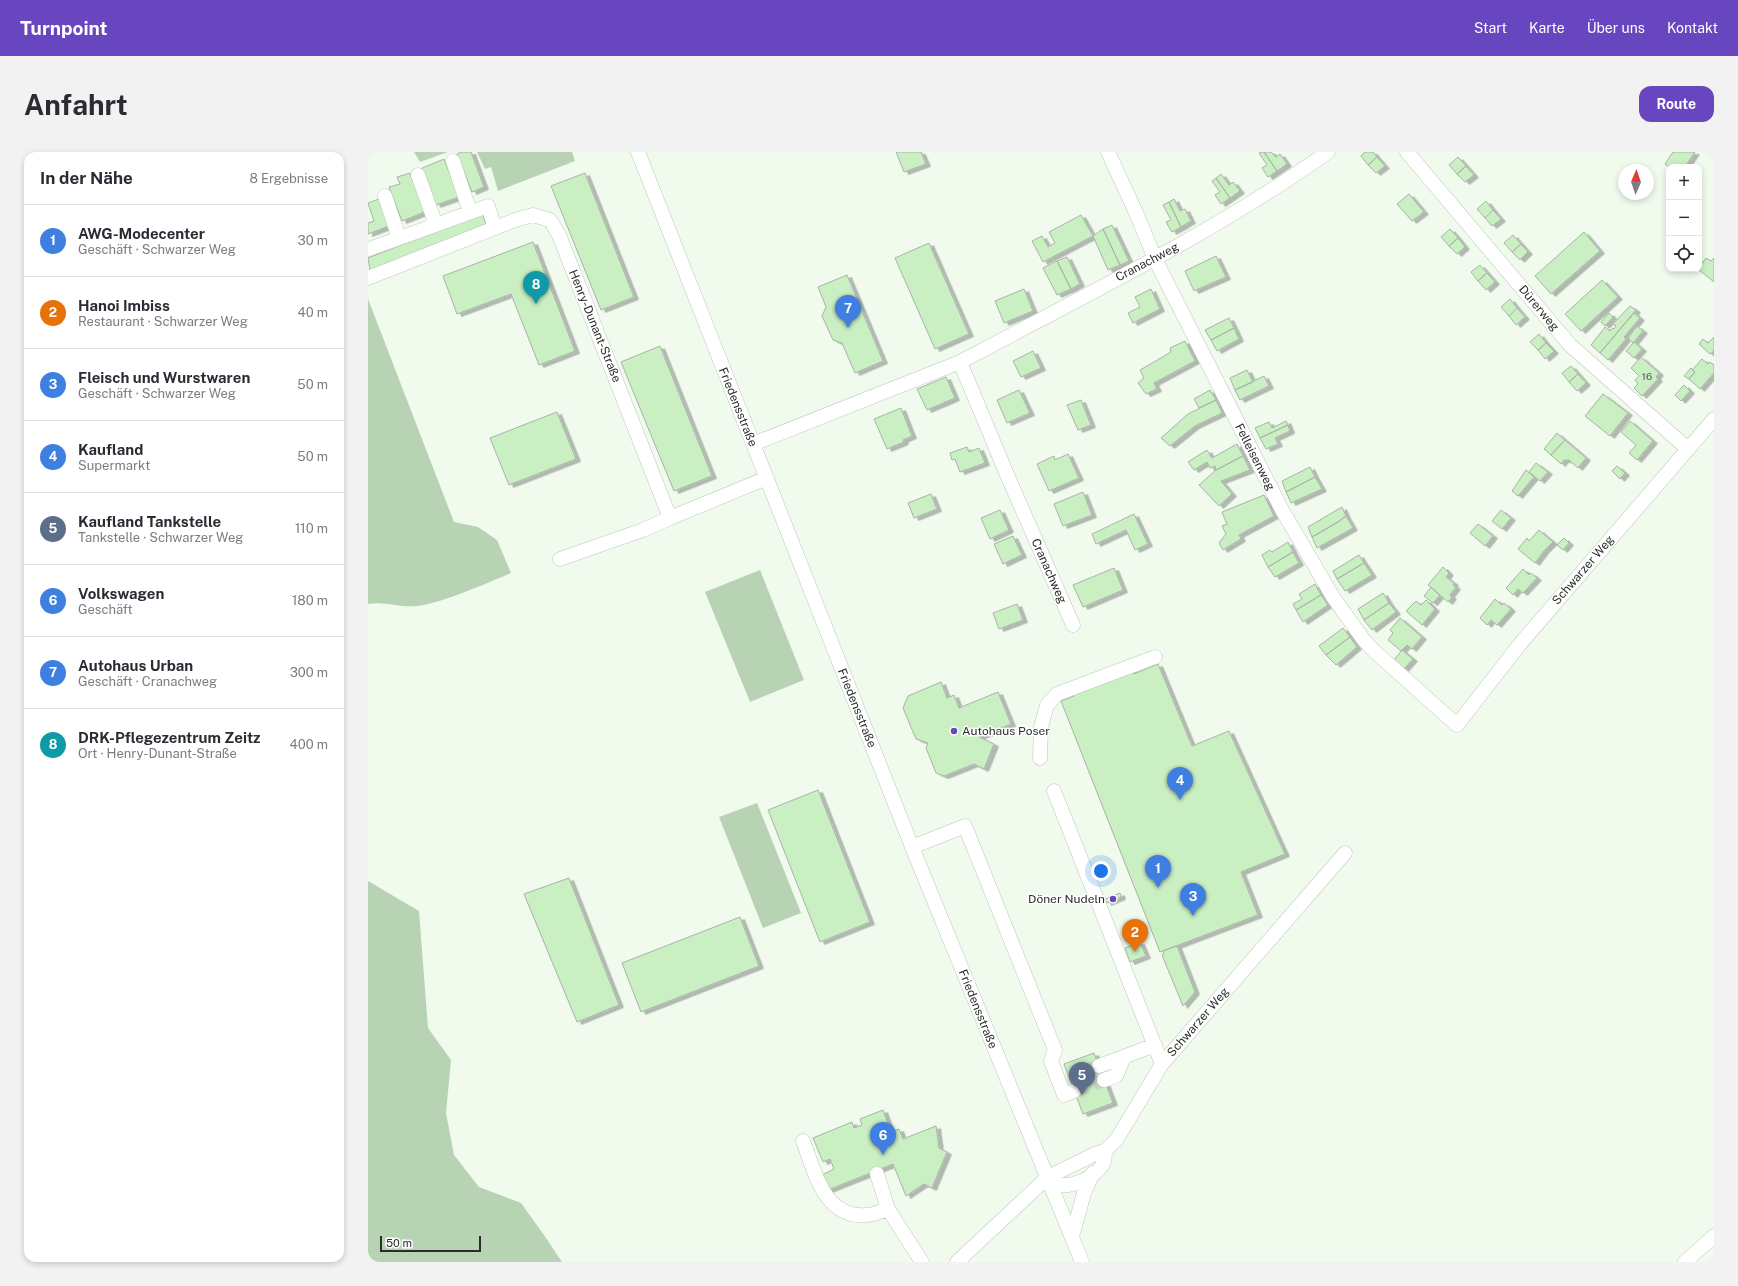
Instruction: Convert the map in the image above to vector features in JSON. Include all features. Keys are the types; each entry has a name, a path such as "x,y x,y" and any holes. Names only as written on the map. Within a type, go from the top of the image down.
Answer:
{"street":[{"name":"Friedensstraße","path":"638,152 912,847 1082,1262"},
{"name":"Felleisenweg","path":"1108,152 1138,217 1155,259 1282,510 1333,597 1363,639 1374,651 1457,725"},
{"name":"Cranachweg","path":"753,444 960,362 1155,259 1235,214 1290,179 1328,152"},
{"name":"Dürerweg","path":"1407,152 1570,345 1688,449"},
{"path":"453,161 470,212"},
{"path":"418,175 436,224"},
{"path":"384,196 399,238"},
{"path":"369,249 488,206 495,228"},
{"name":"Henry-Dunant-Straße","path":"368,278 495,228 533,215 550,220 556,228 670,518"},
{"name":"Cranachweg","path":"960,362 1008,477 1074,625"},
{"name":"Schwarzer Weg","path":"1457,725 1520,644 1714,419"},
{"path":"560,559 643,530 767,478"},
{"path":"1040,758 1042,727 1047,705 1057,694 1155,657"},
{"path":"1054,791 1162,1064"},
{"path":"912,847 965,826 1055,1050 1051,1061 1064,1080 1064,1095 1074,1091"},
{"name":"Schwarzer Weg","path":"957,1262 1048,1177 1095,1154 1105,1151 1117,1140 1125,1129 1162,1064 1345,853"},
{"path":"1099,1066 1155,1045"},
{"path":"1104,1080 1116,1076 1124,1057"},
{"path":"803,1141 822,1191 836,1208 858,1215 869,1215 888,1209"},
{"path":"1048,1177 1055,1183 1063,1185 1082,1180 1102,1165 1105,1151"},
{"path":"1072,1237 1084,1193 1093,1173"},
{"path":"877,1174 888,1209 922,1262"},
{"path":"1685,1262 1714,1236"}],"green space":[{"path":"414,152 448,152 420,162"},
{"path":"477,152 572,152 575,161 498,191 491,167 485,169"},
{"path":"368,299 454,522 478,527 497,540 511,573 452,597 417,606 381,603 368,604"},
{"path":"760,570 804,680 750,702 705,592"},
{"path":"757,803 801,913 763,928 719,817"},
{"path":"368,881 419,911 428,1028 451,1060 446,1113 454,1155 479,1187 521,1203 562,1262 368,1262"}],"building":[{"path":"461,152 471,152 484,187 472,192 457,154"},
{"path":"896,152 921,152 926,164 904,172"},
{"path":"1264,152 1277,171 1268,177 1262,168 1267,165 1259,153"},
{"path":"1264,152 1271,152 1276,157 1280,154 1287,164 1277,171"},
{"path":"1365,152 1373,152 1377,157 1368,165 1361,156"},
{"path":"1673,152 1695,152 1687,164 1665,164"},
{"path":"1377,157 1385,166 1376,173 1368,165"},
{"path":"1458,157 1466,166 1457,174 1449,165"},
{"path":"444,159 459,197 436,205 422,168"},
{"path":"1466,166 1474,175 1465,182 1457,174"},
{"path":"410,173 425,212 402,221 389,187 400,184 397,177"},
{"path":"585,173 634,297 601,310 551,186"},
{"path":"1221,174 1229,185 1233,182 1240,191 1230,198 1216,178"},
{"path":"1216,178 1230,198 1221,204 1215,195 1220,192 1212,181"},
{"path":"1409,194 1424,212 1412,221 1397,204"},
{"path":"379,199 389,226 368,234 368,223 374,221 368,203"},
{"path":"1174,199 1180,211 1185,209 1191,221 1181,227 1169,202"},
{"path":"1486,201 1493,210 1485,218 1477,209"},
{"path":"1169,202 1181,227 1172,232 1166,222 1171,220 1163,205"},
{"path":"1493,210 1501,219 1492,226 1485,218"},
{"path":"482,213 486,224 370,270 368,258"},
{"path":"1081,215 1093,236 1043,262 1032,241 1042,236 1048,247 1055,243 1049,232"},
{"path":"1112,225 1129,261 1120,265 1103,229"},
{"path":"1103,229 1120,265 1108,270 1093,236"},
{"path":"1450,229 1458,238 1449,246 1441,237"},
{"path":"1584,232 1600,251 1551,294 1535,276"},
{"path":"1513,235 1521,244 1512,252 1504,243"},
{"path":"1458,238 1465,247 1457,254 1449,246"},
{"path":"533,242 575,351 539,365 511,294 457,314 443,276"},
{"path":"929,243 969,334 935,349 895,258"},
{"path":"1521,244 1528,252 1520,260 1512,252"},
{"path":"1216,256 1226,277 1194,291 1185,271"},
{"path":"1067,257 1080,284 1071,289 1057,261"},
{"path":"1706,258 1711,261 1714,258 1714,282 1702,272 1702,264"},
{"path":"1057,261 1071,289 1057,295 1043,268"},
{"path":"1480,265 1487,273 1478,281 1471,272"},
{"path":"1487,273 1495,282 1486,290 1478,281"},
{"path":"847,275 883,361 855,373 842,343 833,340 822,316 826,307 818,287"},
{"path":"1602,280 1618,297 1581,331 1565,314"},
{"path":"1024,289 1033,311 1004,323 995,301"},
{"path":"1151,289 1160,309 1133,323 1128,313 1140,307 1135,297"},
{"path":"1510,299 1517,308 1509,316 1501,307"},
{"path":"1630,306 1636,310 1600,353 1591,345 1605,327 1610,331 1613,328 1614,329 1616,326 1613,324"},
{"path":"1517,308 1525,317 1516,325 1509,316"},
{"path":"1609,313 1613,317 1605,326 1601,322"},
{"path":"1634,313 1640,318 1624,337 1626,339 1608,360 1600,353"},
{"path":"1229,318 1234,328 1211,340 1205,330"},
{"path":"1637,326 1643,331 1633,343 1628,338"},
{"path":"1234,328 1239,339 1217,351 1211,340"},
{"path":"1539,334 1546,343 1538,350 1530,342"},
{"path":"1714,337 1714,351 1710,354 1699,344 1703,339 1708,343"},
{"path":"1185,341 1195,361 1154,383 1157,389 1146,394 1138,383 1144,378 1140,370 1171,352 1170,348"},
{"path":"1634,342 1642,349 1634,358 1626,351"},
{"path":"1546,343 1554,351 1545,359 1538,350"},
{"path":"660,346 712,476 674,491 621,362"},
{"path":"1033,351 1041,368 1021,377 1013,361"},
{"path":"1641,357 1659,373 1656,377 1658,379 1642,396 1634,388 1638,384 1635,380 1639,376 1631,368"},
{"path":"1702,359 1708,364 1710,362 1714,365 1714,373 1700,389 1689,379 1695,372 1692,370"},
{"path":"1571,366 1578,374 1569,382 1562,373"},
{"path":"1691,368 1695,372 1689,379 1684,376"},
{"path":"1247,370 1253,382 1235,390 1230,378"},
{"path":"1578,374 1586,383 1577,391 1569,382"},
{"path":"1264,376 1269,386 1240,400 1235,390"},
{"path":"946,377 955,398 927,410 917,389"},
{"path":"1684,385 1690,391 1681,401 1675,395"},
{"path":"1019,390 1030,413 1007,423 997,400"},
{"path":"1210,390 1216,400 1199,408 1194,399"},
{"path":"1603,394 1628,413 1610,436 1585,416"},
{"path":"1081,400 1091,425 1078,430 1067,405"},
{"path":"1216,400 1222,413 1195,426 1170,446 1161,438 1188,414"},
{"path":"901,408 912,436 903,440 904,442 887,449 874,419"},
{"path":"557,412 576,459 509,485 490,438"},
{"path":"1286,421 1288,425 1260,438 1255,428 1269,422 1272,428"},
{"path":"1630,421 1653,441 1637,460 1629,453 1636,445 1621,432"},
{"path":"1288,425 1290,431 1275,438 1278,444 1266,449 1260,438"},
{"path":"1557,433 1565,440 1551,455 1544,449"},
{"path":"1565,440 1586,458 1578,468 1569,460 1564,460 1561,464 1551,455"},
{"path":"1237,444 1243,456 1216,470 1215,466 1210,468 1207,462 1194,470 1188,462 1207,450 1212,458"},
{"path":"967,447 969,452 979,448 985,463 960,472 955,459 952,460 950,453"},
{"path":"1068,454 1079,478 1049,491 1037,464 1054,456 1055,460"},
{"path":"1243,456 1250,470 1221,481 1232,494 1219,506 1199,485 1216,470"},
{"path":"1536,463 1548,472 1540,481 1529,472"},
{"path":"1617,466 1625,473 1620,479 1612,471"},
{"path":"1310,467 1315,477 1286,492 1282,481"},
{"path":"1526,470 1534,477 1518,496 1512,491"},
{"path":"1315,477 1322,489 1291,503 1286,492"},
{"path":"1083,492 1092,515 1063,526 1054,504"},
{"path":"931,494 937,509 914,518 908,503"},
{"path":"1264,495 1274,516 1239,535 1241,539 1223,550 1219,543 1226,534 1222,526 1227,524 1222,512"},
{"path":"1342,507 1346,516 1312,537 1308,527"},
{"path":"1000,510 1009,530 990,539 981,518"},
{"path":"1501,510 1511,518 1502,529 1492,521"},
{"path":"1134,514 1148,544 1135,550 1126,530 1096,544 1092,534"},
{"path":"1346,516 1353,528 1317,548 1312,537"},
{"path":"1478,524 1493,536 1485,546 1470,533"},
{"path":"1539,530 1553,542 1535,563 1518,549 1527,538 1529,541"},
{"path":"1013,536 1022,555 1003,564 994,544"},
{"path":"1564,538 1569,543 1563,550 1557,545"},
{"path":"1288,542 1293,552 1268,567 1262,555 1270,550 1272,552"},
{"path":"1293,552 1299,563 1275,577 1268,567"},
{"path":"1359,555 1364,563 1337,579 1333,571"},
{"path":"1364,563 1372,575 1345,591 1337,579"},
{"path":"1443,567 1449,573 1446,577 1454,583 1453,585 1456,587 1450,595 1452,597 1448,602 1428,585"},
{"path":"1114,568 1123,590 1083,607 1073,585"},
{"path":"1523,569 1529,575 1531,573 1537,578 1523,593 1518,589 1513,595 1506,588"},
{"path":"1315,584 1321,595 1296,610 1293,604 1302,599 1299,594"},
{"path":"1431,587 1440,595 1433,603 1424,596"},
{"path":"1383,593 1389,603 1364,620 1358,609"},
{"path":"1321,595 1328,605 1303,622 1296,610"},
{"path":"1495,599 1502,605 1504,603 1511,609 1497,625 1491,620 1487,625 1480,618"},
{"path":"1426,600 1435,609 1422,625 1406,611 1416,601 1421,605"},
{"path":"1389,603 1396,612 1372,630 1364,620"},
{"path":"1017,604 1023,620 999,629 993,613"},
{"path":"1400,618 1422,637 1412,649 1407,645 1401,651 1388,640 1393,633 1390,630"},
{"path":"1343,628 1350,637 1326,655 1319,646"},
{"path":"1350,637 1357,647 1336,665 1326,655"},
{"path":"1402,650 1413,659 1404,669 1394,660"},
{"path":"1158,664 1192,746 1229,731 1285,854 1241,872 1258,915 1160,952 1061,701 1074,696 1071,690 1131,667 1134,674"},
{"name":"Autohaus Poser","path":"941,682 947,698 954,695 959,708 998,692 1011,724 979,737 994,744 984,769 974,764 944,776 936,773 926,748 928,743 916,739 903,708 908,696"},
{"path":"818,790 870,922 820,942 768,810"},
{"path":"569,878 619,1005 577,1022 524,894"},
{"path":"1120,893 1121,897 1107,903 1105,899"},
{"path":"740,917 759,966 641,1012 622,963"},
{"path":"1140,942 1146,956 1130,962 1125,948"},
{"path":"1177,946 1195,992 1183,1006 1162,955 1164,954 1163,951"},
{"path":"1094,1053 1113,1103 1083,1114 1064,1064"},
{"path":"883,1110 891,1132 899,1129 903,1139 936,1126 939,1148 947,1152 932,1188 924,1184 906,1196 893,1164 828,1190 822,1175 834,1169 830,1159 823,1162 813,1138 852,1122 854,1128 862,1125 860,1119"}],"tunnel":[{"path":"1069,1078 1099,1066"},
{"path":"1074,1091 1104,1080"}],"place":[{"name":"DRK-Pflegezentrum Zeitz","path":"536,304"},
{"name":"Autohaus Urban","path":"848,328"},
{"name":"Autohaus Poser","path":"954,731"},
{"name":"Kaufland","path":"1180,800"},
{"name":"AWG-Modecenter","path":"1158,888"},
{"name":"Döner Nudeln","path":"1113,899"},
{"name":"Fleisch und Wurstwaren","path":"1193,916"},
{"name":"Hanoi Imbiss","path":"1135,952"},
{"name":"Kaufland Tankstelle","path":"1082,1095"},
{"name":"Volkswagen","path":"883,1155"}]}
